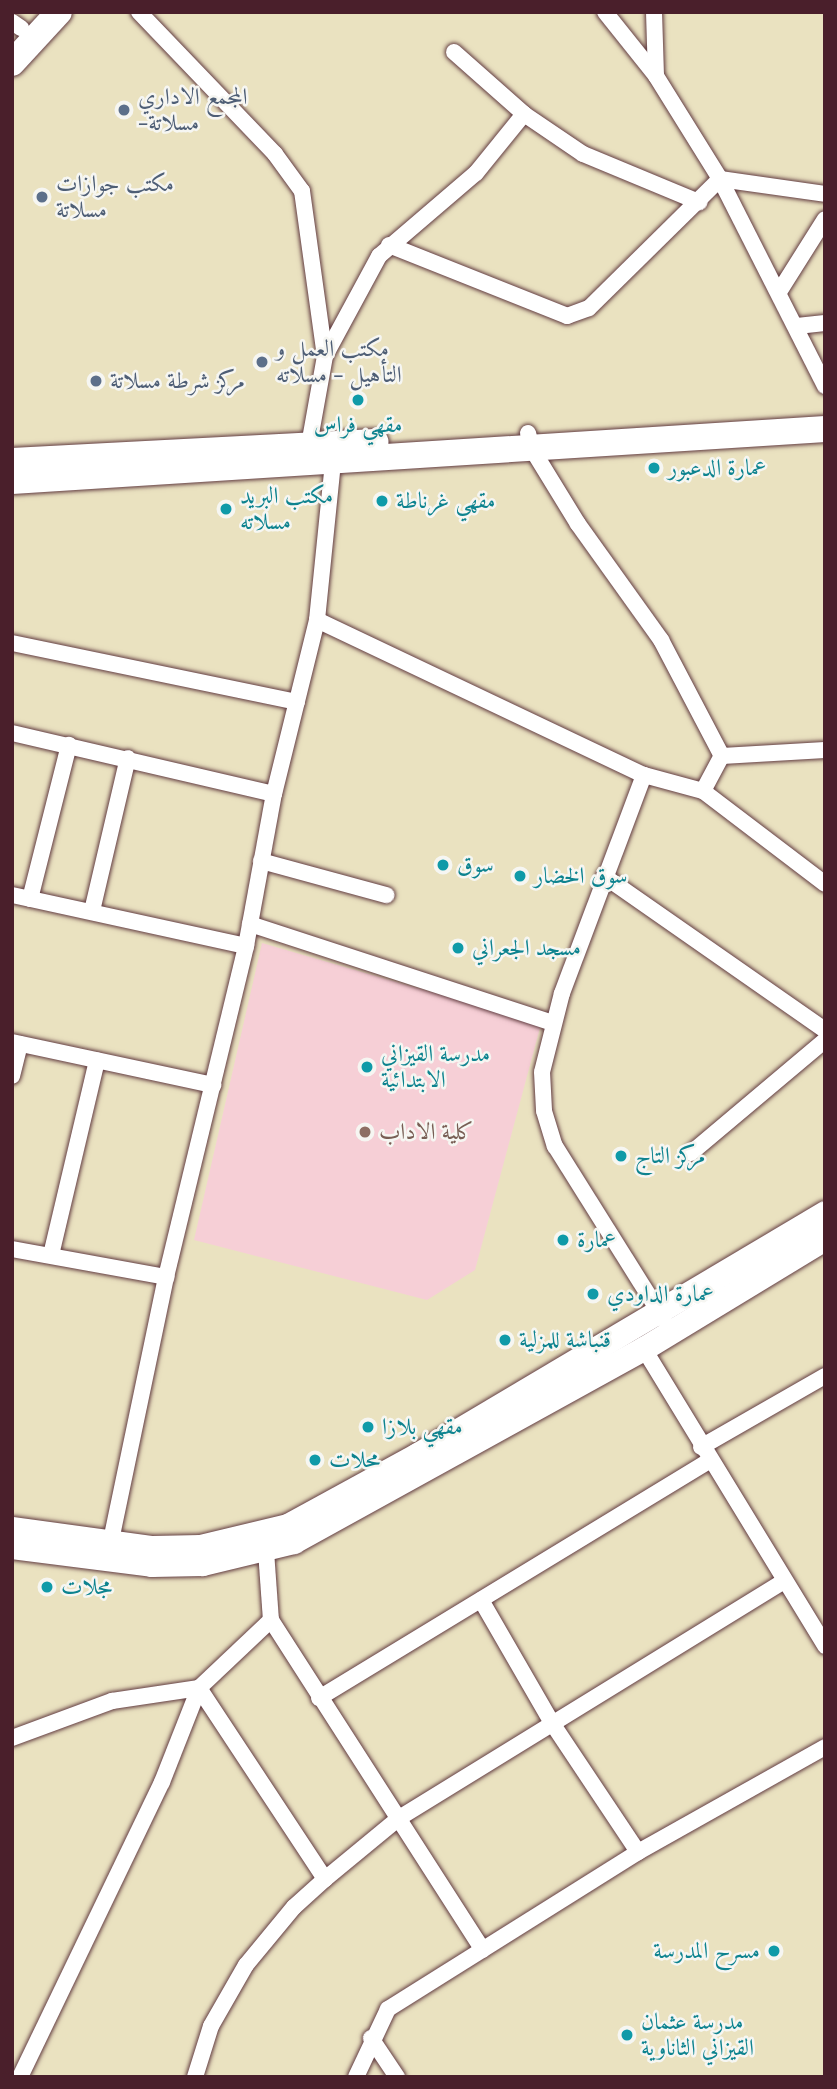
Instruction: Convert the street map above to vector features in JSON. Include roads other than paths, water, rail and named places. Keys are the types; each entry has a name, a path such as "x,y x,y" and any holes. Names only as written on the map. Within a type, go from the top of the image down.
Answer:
{"highway":[{"path":"12,63 59,12"},
{"path":"12,461 333,463 825,410"},
{"path":"12,481 309,445 530,441 825,429"}],"main road":[{"path":"12,1547 203,1564 266,1551 325,1527 644,1349 665,1322 825,1213"},
{"path":"12,1529 108,1554 201,1547 288,1526 665,1322 825,1239"}],"street":[{"path":"139,12 275,154 302,191 325,356"},
{"path":"605,12 656,76 720,179 797,326 825,386"},
{"path":"654,12 656,76"},
{"path":"454,52 524,114 583,154 699,202"},
{"path":"309,445 325,356 365,277 389,245 476,173 524,114"},
{"path":"389,245 567,316 589,308 720,179"},
{"path":"720,179 825,194"},
{"path":"779,292 825,219"},
{"path":"797,326 825,323"},
{"path":"530,441 578,524 661,640 722,756"},
{"path":"108,1554 166,1277 246,946 274,794 317,620 333,463"},
{"path":"317,620 644,775 703,791 825,884"},
{"path":"12,643 297,702"},
{"path":"12,733 274,794"},
{"path":"30,899 69,745"},
{"path":"722,756 825,750"},
{"path":"703,791 722,756"},
{"path":"92,911 128,758"},
{"path":"644,775 604,876 553,1023 542,1072 544,1111 555,1146 665,1322"},
{"path":"261,861 386,895"},
{"path":"604,876 825,1030"},
{"path":"12,895 246,946"},
{"path":"250,924 553,1023"},
{"path":"691,1153 825,1040"},
{"path":"12,1076 16,1043 213,1085"},
{"path":"51,1255 97,1060"},
{"path":"12,1250 166,1277"},
{"path":"644,1349 782,1582 825,1646"},
{"path":"319,1698 481,1600 825,1376"},
{"path":"266,1551 271,1620 483,1950"},
{"path":"195,2077 211,2026 246,1965 295,1907 325,1879 399,1818 782,1582"},
{"path":"481,1600 552,1723 638,1852"},
{"path":"20,2077 162,1782 199,1688 271,1620"},
{"path":"12,1738 112,1701 199,1688"},
{"path":"199,1688 325,1879"},
{"path":"356,2077 372,2038 388,2009 638,1852 825,1746"},
{"path":"372,2038 397,2077"}],"place":[{"name":"المجمع الاداري -مسلاتة","path":"124,110"},
{"name":"مكتب جوازات مسلاتة","path":"42,197"},
{"name":"مكتب العمل و التأهيل - مسلاته","path":"262,362"},
{"name":"مركز شرطة مسلاتة","path":"96,381"},
{"name":"مقهي فراس","path":"358,400"},
{"name":"عمارة الدعبور","path":"654,468"},
{"name":"مقهي غرناطة","path":"382,501"},
{"name":"مكتب البريد مسلاته","path":"226,509"},
{"name":"سوق","path":"443,865"},
{"name":"سوق الخضار","path":"520,876"},
{"name":"مسجد الجعراني","path":"458,948"},
{"name":"مدرسة القيزاني الابتدائية","path":"367,1067"},
{"name":"كلية الاداب","path":"365,1132"},
{"name":"مركز التاج","path":"621,1156"},
{"name":"عمارة","path":"563,1240"},
{"name":"عمارة الداودي","path":"593,1294"},
{"name":"قنباشة للمزلية","path":"505,1340"},
{"name":"مقهي بلازا","path":"368,1427"},
{"name":"محلات","path":"315,1460"},
{"name":"مجلات","path":"47,1587"},
{"name":"مسرح المدرسة","path":"774,1951"},
{"name":"مدرسة عثمان القيزاني الثاناوية","path":"627,2035"}]}
